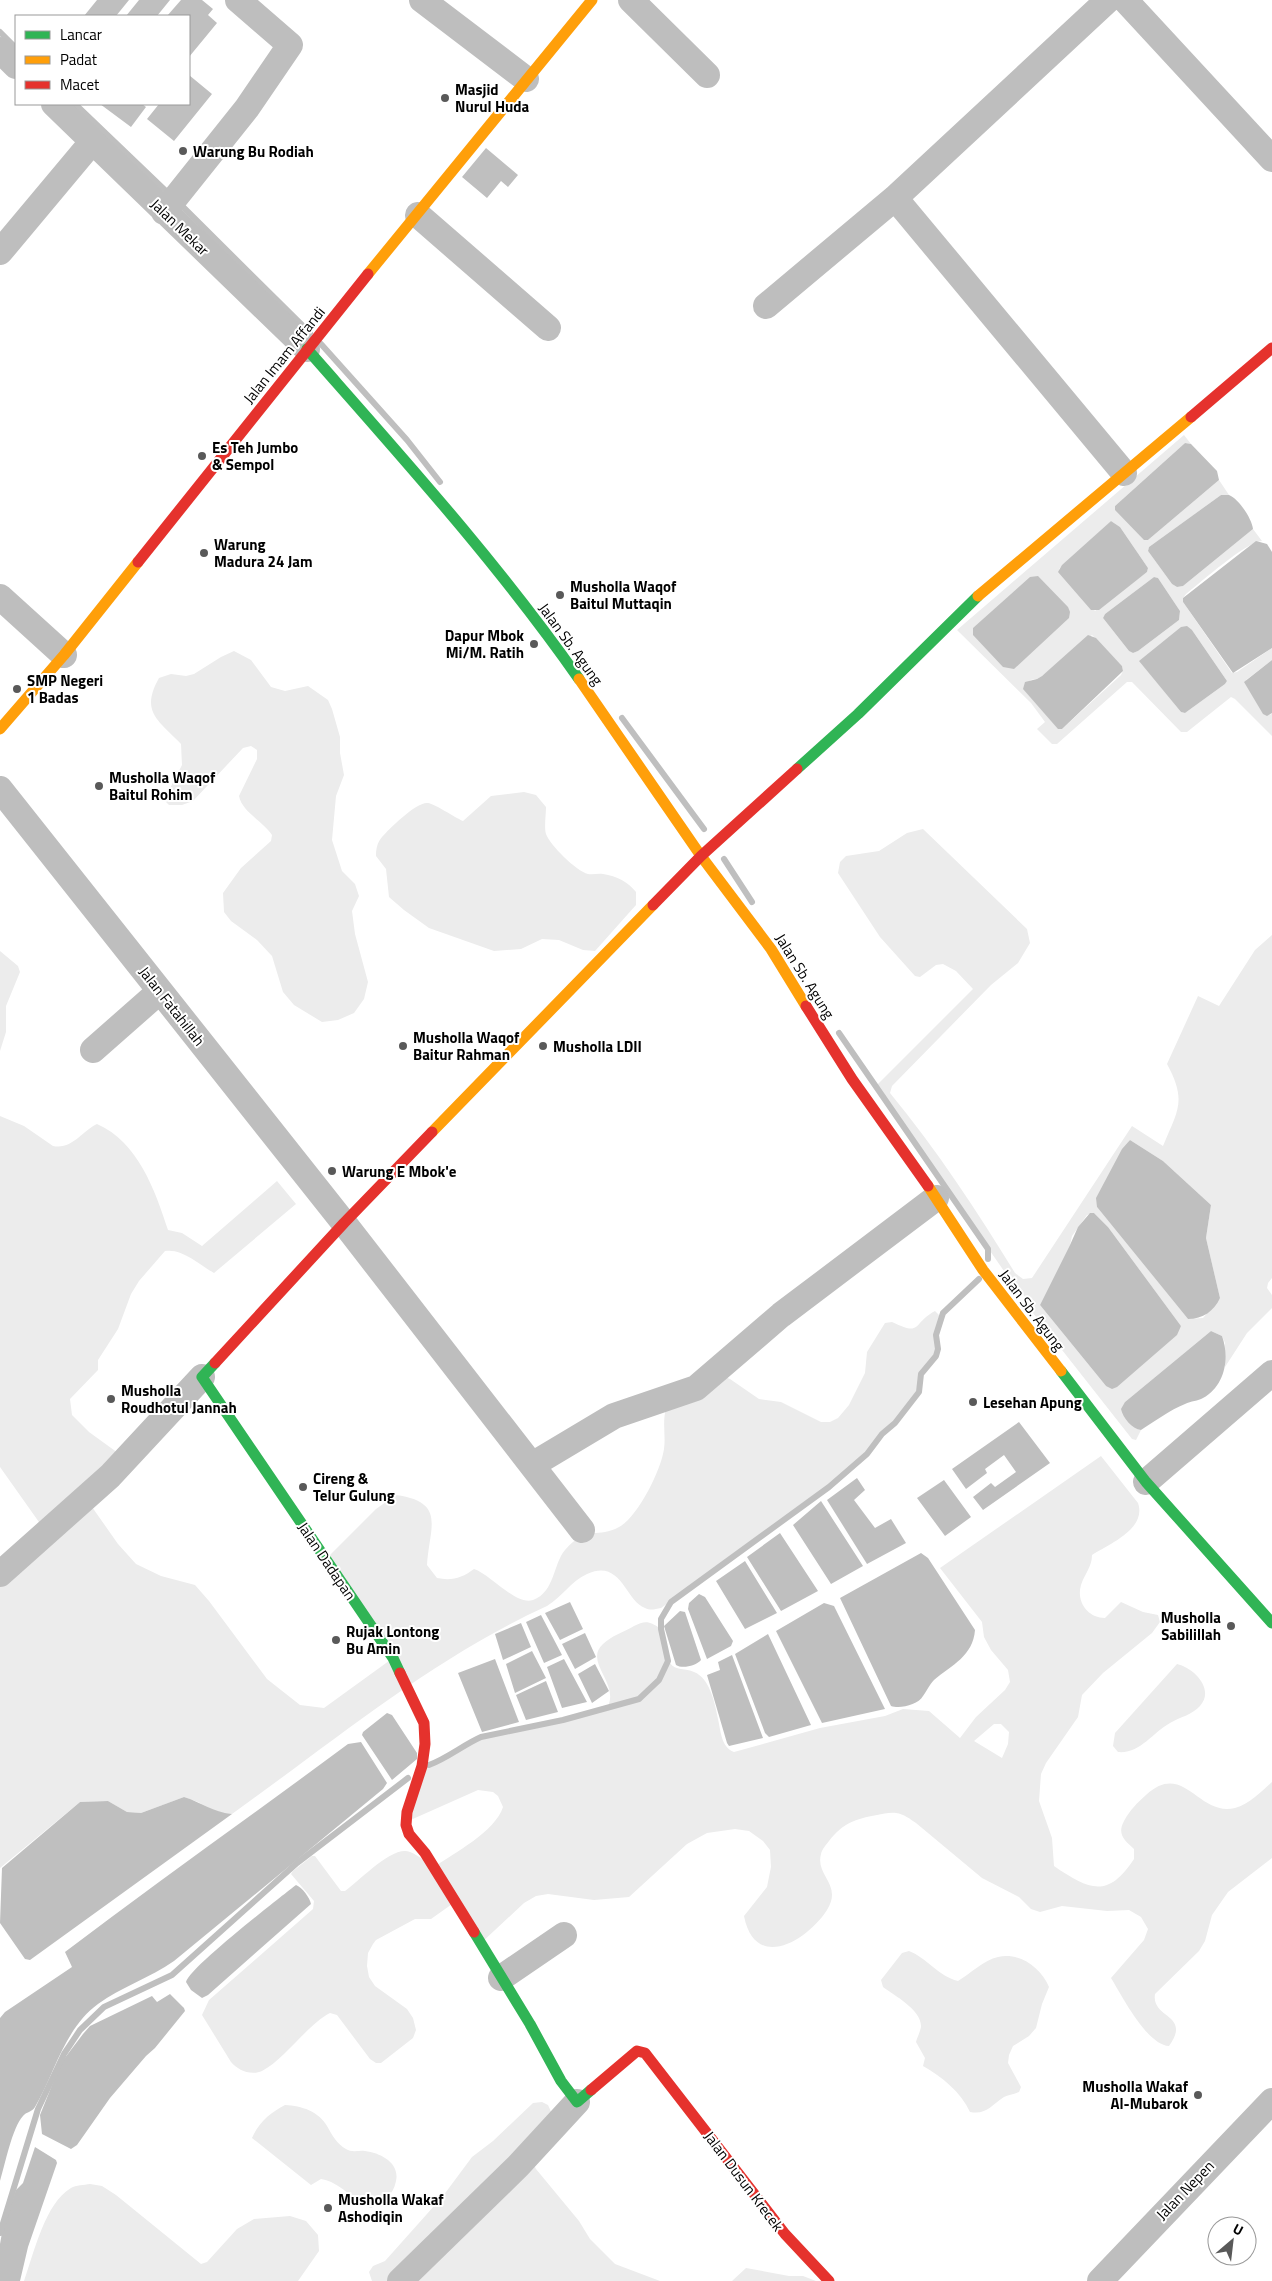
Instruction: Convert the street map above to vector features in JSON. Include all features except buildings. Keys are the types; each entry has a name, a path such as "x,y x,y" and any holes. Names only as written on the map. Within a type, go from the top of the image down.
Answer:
{"street":[{"path":"172,202 247,108 290,45 238,0"},
{"path":"422,0 526,79"},
{"name":"Jalan Imam Affandi","path":"0,730 64,655 310,346 592,0"},
{"path":"632,0 707,75"},
{"path":"766,306 895,198 1108,0"},
{"path":"1125,0 1272,159"},
{"path":"0,50 15,65"},
{"name":"Jalan Mekar","path":"55,105 92,142 172,202 310,346"},
{"path":"0,252 92,142"},
{"path":"895,198 1124,473"},
{"path":"418,215 548,328"},
{"name":"Jalan Sb. Agung","path":"310,346 477,544 551,639 701,856 771,949 852,1079 936,1198 983,1270 1146,1482 1272,1623"},
{"path":"0,1574 110,1476 344,1223 701,856 858,714 980,594 1272,348"},
{"path":"0,597 64,655"},
{"name":"Jalan Fatahillah","path":"0,789 344,1223 582,1530"},
{"path":"93,1050 160,991"},
{"path":"532,1465 614,1416 696,1388 781,1315 936,1198"},
{"path":"1146,1482 1272,1373"},
{"name":"Jalan Dadapan","path":"202,1377 393,1658 424,1722 424,1756 419,1779 407,1811 408,1832 425,1853 561,2081 577,2102"},
{"path":"501,1978 564,1935"},
{"name":"Jalan Dusun Krecek","path":"577,2102 637,2051 645,2053 784,2234 829,2281"},
{"path":"400,2281 518,2166 577,2102"},
{"name":"Jalan Nepen","path":"1100,2281 1268,2115"}],"shaded area":[{"path":"97,0 129,0 117,15 85,15"},
{"path":"139,0 170,0 158,15 127,15"},
{"path":"181,0 202,0 213,9 208,15 217,23 190,56 190,15 168,15"},
{"path":"190,76 212,94 174,141 147,119 158,105 190,105"},
{"path":"101,105 143,105 146,107 131,127"},
{"path":"486,148 518,175 508,187 501,181 487,198 462,177"},
{"path":"1184,435 1191,444 1185,443 1115,506 1148,540 1219,480 1229,495 1221,495 1149,547 1148,551 1172,584 1177,587 1183,586 1253,529 1262,541 1246,548 1224,563 1186,594 1183,602 1232,673 1237,672 1272,648 1272,660 1246,680 1270,715 1272,713 1272,736 1231,697 1187,732 1181,732 1132,682 1127,682 1057,744 1052,744 1037,729 1045,722 1031,703 957,630","holes":["1111,521 1120,527 1148,568 1147,572 1095,611 1059,569","1154,577 1158,578 1180,611 1179,620 1133,653 1129,651 1103,618 1105,614","1192,630 1227,681 1185,713 1181,712 1140,661","1092,635 1122,666 1123,671 1121,675 1062,729 1030,680 1042,676"]},
{"path":"1185,443 1191,444 1217,471 1219,480 1148,540 1144,540 1115,510 1115,506"},
{"path":"1221,495 1233,497 1241,505 1248,515 1253,529 1183,586 1177,587 1172,584 1148,551 1149,547"},
{"path":"1111,521 1120,527 1148,568 1147,572 1099,610 1091,610 1058,572 1062,565"},
{"path":"1256,541 1267,544 1272,552 1272,648 1233,673 1183,602 1183,598"},
{"path":"1038,576 1068,607 1070,612 1069,618 1014,669 1003,667 973,635 973,628 1030,577"},
{"path":"1154,577 1158,578 1180,611 1179,620 1133,653 1129,651 1103,618 1105,614"},
{"path":"1187,626 1192,630 1227,681 1185,713 1181,712 1139,661 1181,627"},
{"path":"1088,635 1096,638 1122,666 1123,671 1062,729 1058,729 1023,689 1025,682 1042,676"},
{"path":"234,651 251,660 271,687 285,691 308,686 328,700 340,737 340,753 344,775 336,796 332,840 342,871 355,884 359,896 352,911 355,934 368,982 364,999 354,1013 338,1020 322,1022 294,1005 283,992 272,956 257,940 231,921 224,912 223,893 241,868 271,841 272,835 248,812 239,796 257,759 257,750 251,746 243,748 193,801 182,805 169,805 164,800 182,765 181,744 154,715 151,699 159,678 171,674 186,676 194,674"},
{"path":"1272,660 1272,713 1267,716 1263,714 1244,682"},
{"path":"524,792 536,795 546,807 545,824 548,839 570,863 588,874 603,874 617,878 626,882 636,892 636,905 595,951 583,950 559,940 542,939 521,949 494,951 429,928 389,897 386,869 376,856 377,846 380,839 410,811 417,806 428,803 463,821 491,796"},
{"path":"923,829 1027,929 1030,943 1018,963 991,985 892,1086 890,1093 956,1181 1015,1273 1023,1279 1032,1278 1132,1126 1163,1146 1178,1105 1177,1087 1167,1064 1198,996 1219,1006 1255,950 1272,935 1272,1278 1267,1288 1272,1295 1272,1308 1247,1333 1225,1367 1225,1343 1222,1336 1211,1331 1125,1402 1137,1429 1141,1430 1136,1440 1132,1439 1033,1313 1023,1294 1015,1287 876,1086 973,989 956,971 943,964 936,965 920,977 915,976 880,937 838,873 840,862 846,856 879,851 907,833","holes":["1130,1140 1163,1161 1211,1205 1206,1238 1220,1298 1203,1318 1188,1319 1097,1207","1094,1213 1108,1227 1181,1326 1106,1386 1040,1305 1070,1245 1072,1236 1087,1215"]},
{"path":"0,951 18,966 20,972 6,1006 6,1032 0,1051"},
{"path":"0,1116 24,1126 53,1146 71,1143 97,1124 111,1132 124,1143 143,1169 151,1184 168,1230 182,1233 202,1246 277,1181 296,1204 214,1273 178,1252 165,1251 139,1281 131,1294 118,1329 98,1360 98,1370 70,1399 72,1415 89,1432 118,1453 85,1497 118,1544 136,1564 161,1576 195,1585 267,1679 300,1705 324,1708 393,1658 326,1559 376,1509 396,1495 412,1498 429,1510 432,1528 427,1565 437,1578 457,1578 474,1569 511,1594 526,1601 533,1600 546,1591 561,1556 573,1542 587,1534 605,1532 619,1527 634,1514 648,1492 662,1458 666,1408 720,1375 730,1379 759,1399 781,1402 821,1422 830,1422 838,1418 849,1405 865,1373 867,1352 885,1323 892,1322 913,1328 935,1311 942,1318 936,1335 938,1349 936,1356 921,1374 919,1392 895,1423 882,1434 867,1454 829,1487 661,1608 653,1610 638,1604 621,1582 608,1571 587,1574 547,1606 464,1650 424,1675 232,1814 216,1812 184,1797 141,1813 127,1812 108,1801 80,1802 0,1868 0,1574 46,1532 0,1467"},
{"path":"1130,1140 1163,1161 1211,1205 1206,1238 1220,1298 1215,1307 1198,1318 1188,1319 1097,1207 1096,1198 1122,1149"},
{"path":"1090,1213 1094,1213 1108,1227 1181,1326 1177,1335 1117,1387 1112,1389 1106,1386 1040,1305 1078,1227"},
{"path":"1211,1331 1222,1336 1226,1353 1224,1371 1216,1386 1203,1398 1174,1409 1141,1430 1131,1425 1121,1409 1125,1402"},
{"path":"1019,1422 1050,1463 983,1510 973,1497 991,1483 995,1487 1016,1472 1004,1455 985,1469 987,1473 966,1489 952,1469"},
{"path":"1101,1456 1138,1503 1137,1521 1132,1528 1125,1535 1092,1555 1090,1567 1081,1585 1080,1597 1085,1608 1093,1615 1099,1617 1105,1618 1121,1602 1143,1612 1158,1615 1160,1622 1152,1633 1103,1673 1082,1695 1078,1717 1046,1763 1041,1774 1039,1801 1052,1838 1054,1866 1066,1874 1078,1881 1097,1887 1106,1885 1125,1872 1134,1859 1134,1849 1127,1843 1121,1833 1122,1826 1129,1813 1137,1804 1159,1786 1171,1784 1181,1786 1211,1805 1222,1809 1235,1808 1245,1804 1272,1782 1272,1858 1228,1892 1212,1915 1205,1941 1199,1951 1155,1994 1155,2002 1174,2022 1176,2028 1175,2036 1169,2046 1161,2044 1144,2029 1111,1978 1144,1940 1148,1929 1141,1917 1129,1910 1107,1911 1062,1906 1040,1912 1031,1909 1019,1897 982,1878 916,1823 902,1814 891,1813 862,1818 850,1823 839,1830 829,1841 822,1850 820,1862 832,1893 827,1910 807,1932 782,1946 770,1947 759,1943 750,1933 744,1916 767,1887 771,1867 770,1850 763,1841 749,1831 735,1829 707,1833 687,1844 629,1897 594,1900 548,1894 536,1896 524,1903 480,1944 455,1902 431,1919 415,1919 376,1940 368,1953 367,1966 369,1977 375,1986 407,2009 413,2018 416,2030 413,2038 381,2063 376,2063 370,2059 337,2015 330,2013 321,2018 279,2059 262,2071 253,2073 245,2071 231,2062 202,2015 209,2000 313,1909 314,1901 291,1874 293,1871 312,1856 315,1856 341,1891 345,1891 376,1865 394,1854 403,1851 410,1852 434,1867 473,1841 492,1825 503,1807 498,1796 493,1792 478,1790 406,1822 428,1765 483,1737 607,1708 610,1699 609,1690 599,1666 598,1651 610,1639 638,1624 648,1622 661,1629 666,1655 672,1666 694,1672 704,1680 713,1699 724,1743 726,1747 734,1752 820,1728 885,1716 903,1709 929,1711 960,1738 976,1717 1005,1690 1010,1682 1008,1670 991,1650 984,1637 982,1622 940,1568","holes":["994,1724 1001,1724 1009,1732 1008,1744 1002,1758 974,1741"]},
{"path":"857,1478 865,1490 854,1500 875,1528 891,1519 906,1543 867,1564 827,1500"},
{"path":"944,1480 971,1517 945,1536 917,1498"},
{"path":"821,1501 863,1566 831,1584 793,1525"},
{"path":"780,1533 818,1591 781,1611 747,1557"},
{"path":"921,1553 928,1558 975,1630 970,1647 966,1653 934,1680 921,1699 909,1706 895,1707 891,1706 840,1598"},
{"path":"745,1561 777,1613 745,1629 716,1581"},
{"path":"699,1594 705,1597 733,1641 731,1646 707,1659 688,1609 689,1603"},
{"path":"570,1602 583,1629 560,1640 545,1613"},
{"path":"824,1603 834,1606 885,1709 822,1723 776,1631"},
{"path":"680,1611 685,1612 701,1660 696,1664 685,1667 676,1665 664,1626"},
{"path":"541,1615 562,1655 544,1663 526,1622"},
{"path":"521,1623 531,1647 503,1660 495,1634"},
{"path":"585,1633 596,1657 575,1669 562,1644"},
{"path":"768,1634 811,1725 769,1737 765,1733 735,1654"},
{"path":"532,1651 546,1678 515,1693 506,1664"},
{"path":"732,1655 763,1738 729,1746 707,1675 720,1670 718,1662"},
{"path":"495,1659 519,1722 482,1732 458,1673"},
{"path":"564,1659 587,1702 562,1708 547,1667"},
{"path":"595,1664 609,1691 592,1703 578,1674"},
{"path":"1177,1664 1190,1670 1204,1686 1204,1699 1200,1706 1193,1712 1164,1727 1133,1750 1118,1752 1113,1746 1115,1733"},
{"path":"546,1681 558,1712 526,1720 516,1695"},
{"path":"387,1713 392,1715 417,1753 417,1759 392,1780 362,1735 363,1732"},
{"path":"361,1742 387,1783 383,1789 174,1961 107,1998 86,2014 68,2039 35,2107 24,2115 15,2129 0,2181 0,2018 5,2012 72,1967 65,1952 348,1744"},
{"path":"184,1797 219,1811 232,1814 30,1960 25,1959 0,1923 2,1868 80,1802 108,1801 127,1812 141,1813"},
{"path":"296,1885 305,1893 311,1904 208,1995 202,1998 191,1990 186,1982 202,1962"},
{"path":"909,1951 944,1975 958,1981 988,1961 1006,1956 1022,1959 1041,1974 1049,1987 1042,2004 1036,2028 1029,2036 1013,2046 1009,2055 1008,2063 1021,2087 1019,2092 1004,2097 985,2111 970,2112 962,2098 950,2086 923,2066 925,2058 916,2042 921,2027 920,2021 913,2009 883,1987 881,1980 902,1953"},
{"path":"170,1994 185,2011 110,2098 77,2145 71,2149 42,2134 40,2115 61,2063 90,2026 152,1996 157,2002"},
{"path":"542,2102 548,2105 553,2116 531,2159 536,2169 579,2221 590,2239 615,2264 660,2281 372,2281 369,2272 373,2266 385,2261 443,2196 472,2157 493,2141 533,2103"},
{"path":"285,2105 303,2108 314,2113 323,2121 337,2142 346,2149 371,2152 388,2160 395,2169 396,2175 393,2191 384,2200 371,2208 328,2181 321,2179 311,2185 252,2138 266,2118"},
{"path":"35,2147 56,2160 57,2163 28,2247 20,2281 0,2281 0,2244 3,2227 16,2190 23,2183"},
{"path":"90,2184 102,2186 116,2195 201,2264 207,2262 237,2229 254,2219 290,2216 306,2221 318,2235 319,2251 298,2281 24,2281 36,2243 54,2205 71,2188"},
{"path":"746,2268 789,2276 803,2276 816,2281 732,2281"}],"waterway":[{"path":"0,32 15,47"},
{"path":"76,105 170,195"},
{"path":"179,203 310,333"},
{"path":"321,344 407,440 440,482"},
{"path":"622,718 704,829"},
{"path":"724,859 752,902"},
{"path":"839,1033 988,1249 988,1259"},
{"path":"429,1765 481,1737 563,1720 639,1699 659,1680 668,1661 661,1629 661,1619 671,1602 829,1487 867,1454 882,1434 895,1423 919,1392 921,1374 936,1356 938,1349 936,1335 943,1313 979,1279"},
{"path":"0,2233 38,2109 64,2054 80,2030 104,2007 172,1975 297,1863 408,1778"}],"traffic: fast":[{"path":"307,349 482,551 579,679"},
{"path":"797,769 858,714 978,596"},
{"path":"215,1363 202,1377 393,1658 400,1673"},
{"path":"1061,1371 1146,1482 1272,1623"},
{"path":"474,1932 530,2024 561,2081 577,2102 591,2090"}],"traffic: slow":[{"path":"368,274 592,0"},
{"path":"978,596 1191,417"},
{"path":"0,729 64,655 138,562"},
{"path":"579,679 701,856 771,949 806,1006"},
{"path":"432,1132 653,905"},
{"path":"928,1186 983,1270 1061,1371"}],"traffic: jam":[{"path":"138,562 368,274"},
{"path":"1191,417 1272,348"},
{"path":"653,905 701,856 797,769"},
{"path":"806,1006 852,1079 928,1186"},
{"path":"215,1363 344,1223 432,1132"},
{"path":"400,1673 424,1723 425,1744 422,1766 407,1812 406,1825 409,1834 425,1853 474,1932"},
{"path":"591,2090 637,2051 645,2053 785,2234 829,2281"}],"place":[{"name":"Masjid Nurul Huda","path":"445,98"},
{"name":"Warung Bu Rodiah","path":"183,151"},
{"name":"Es Teh Jumbo & Sempol","path":"202,456"},
{"name":"Warung Madura 24 Jam","path":"204,553"},
{"name":"Musholla Waqof Baitul Muttaqin","path":"560,595"},
{"name":"Dapur Mbok Mi/M. Ratih","path":"534,644"},
{"name":"SMP Negeri 1 Badas","path":"17,689"},
{"name":"Musholla Waqof Baitul Rohim","path":"99,786"},
{"name":"Musholla Waqof Baitur Rahman","path":"403,1046"},
{"name":"Musholla LDII","path":"543,1046"},
{"name":"Warung E Mbok'e","path":"332,1171"},
{"name":"Musholla Roudhotul Jannah","path":"111,1399"},
{"name":"Lesehan Apung","path":"973,1402"},
{"name":"Cireng & Telur Gulung","path":"303,1487"},
{"name":"Musholla Sabilillah","path":"1231,1626"},
{"name":"Rujak Lontong Bu Amin","path":"336,1640"},
{"name":"Musholla Wakaf Al-Mubarok","path":"1198,2095"},
{"name":"Musholla Wakaf Ashodiqin","path":"328,2208"}]}
